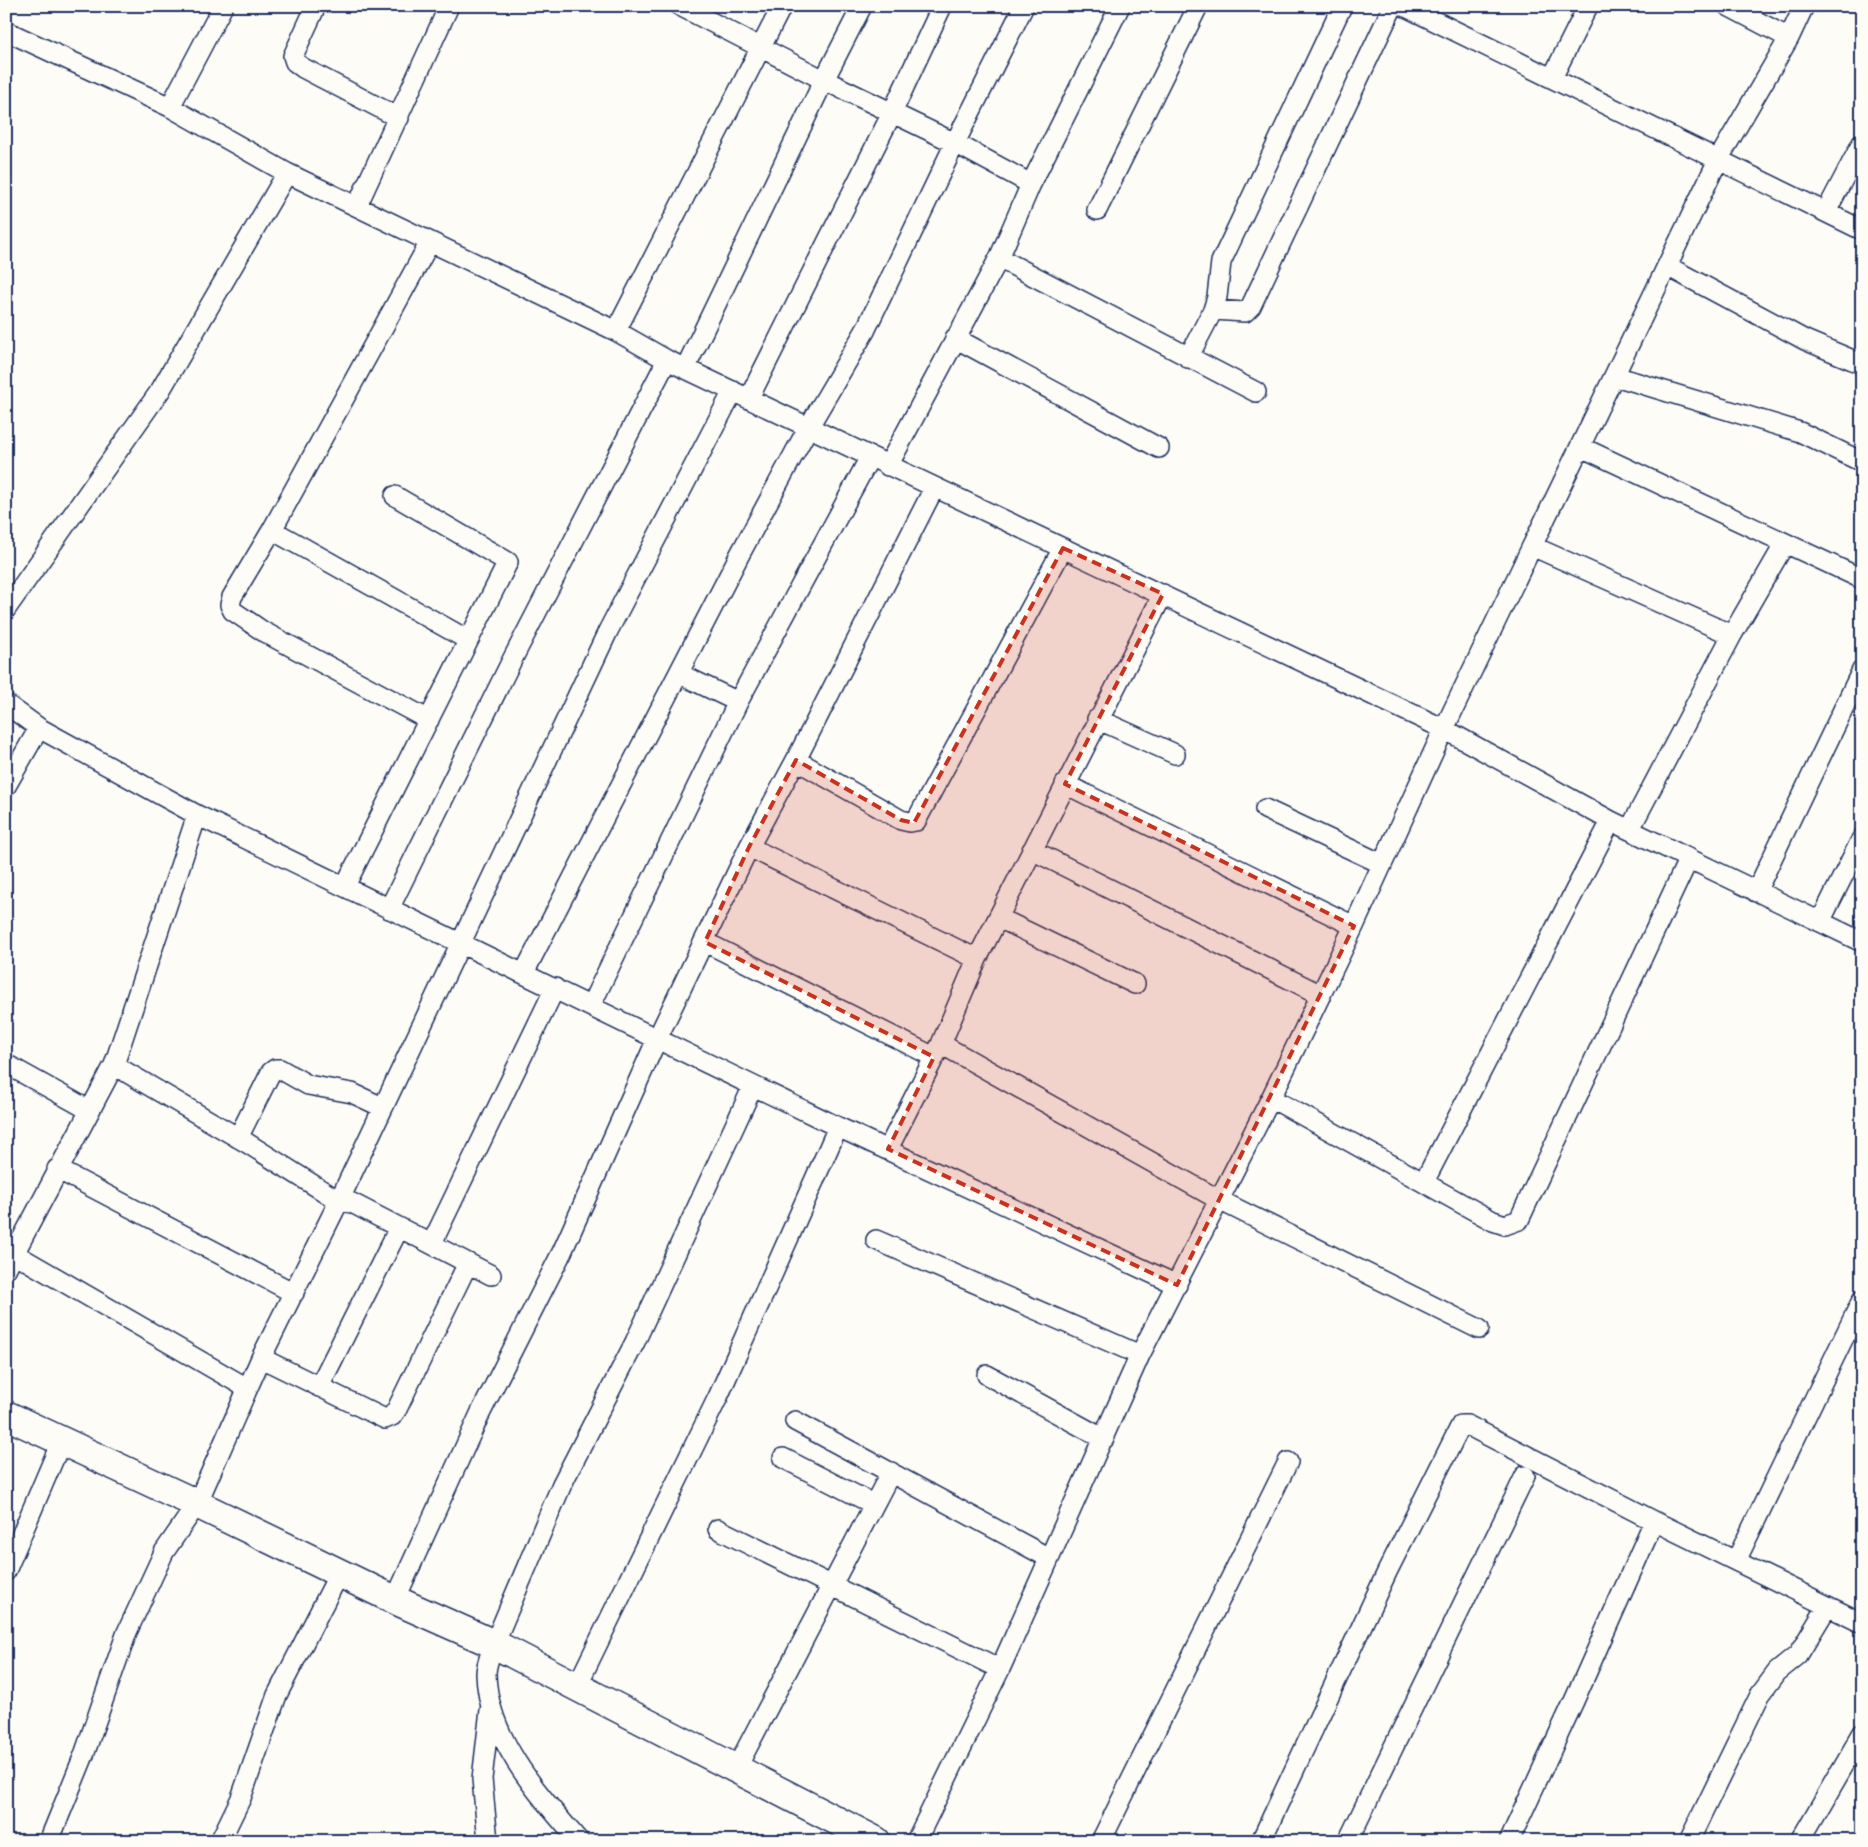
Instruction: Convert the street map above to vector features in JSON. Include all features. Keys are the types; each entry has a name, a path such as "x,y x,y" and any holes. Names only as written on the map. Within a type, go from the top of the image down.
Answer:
{"street":[{"path":"170,108 223,6"},
{"path":"316,6 294,56 295,62 302,68 399,118"},
{"path":"357,206 399,118 448,6"},
{"path":"680,6 824,80 955,143 1031,184"},
{"path":"616,332 763,47 782,6"},
{"path":"685,369 824,80 862,6"},
{"path":"49,1841 84,1755 127,1632 164,1552 197,1504 260,1358 339,1201 382,1106 462,943 608,631 741,394 892,113 942,6"},
{"path":"524,973 680,674 740,554 808,428 865,331 955,143 1024,6"},
{"path":"888,466 999,258 1031,184 1120,6"},
{"path":"1097,210 1198,6"},
{"path":"1188,358 1213,310 1217,297 1221,262 1342,6"},
{"path":"1213,310 1245,312 1250,306 1393,6"},
{"path":"1404,6 1441,14 1552,78 1862,230"},
{"path":"1552,78 1588,6"},
{"path":"1728,6 1789,38"},
{"path":"916,1841 1000,1669 1140,1355 1221,1201 1321,995 1444,729 1718,160 1789,38 1804,6"},
{"path":"6,32 170,108 287,173 616,332 685,369 741,394 934,488 1163,594 1444,729 1611,821 1862,942"},
{"path":"1826,212 1862,143"},
{"path":"6,609 160,391 287,173"},
{"path":"429,720 264,632 233,611 230,605 232,597 272,530 430,242"},
{"path":"999,258 1256,392"},
{"path":"1667,266 1805,340 1862,364"},
{"path":"955,338 1159,448"},
{"path":"389,909 512,660 667,360"},
{"path":"1615,376 1800,432 1862,462"},
{"path":"1581,447 1862,579"},
{"path":"591,1005 738,702 870,457"},
{"path":"395,1600 480,1414 562,1252 657,1039 749,847 796,760 934,488"},
{"path":"345,886 508,562 395,496"},
{"path":"272,530 468,640"},
{"path":"1630,829 1732,635 1784,544"},
{"path":"1532,546 1732,635"},
{"path":"796,760 901,820 916,821 1063,548"},
{"path":"888,1150 938,1051 977,958 1163,594"},
{"path":"1756,892 1862,670"},
{"path":"680,674 738,702"},
{"path":"6,704 39,728 197,815 591,1005 838,1127 1177,1285"},
{"path":"1098,719 1175,754"},
{"path":"6,786 39,728"},
{"path":"1065,784 1354,926"},
{"path":"1265,809 1382,864"},
{"path":"197,815 114,1065 10,1262 247,1388"},
{"path":"1424,1182 1611,821"},
{"path":"1820,922 1862,838"},
{"path":"749,847 977,958"},
{"path":"1032,850 1321,995"},
{"path":"1271,1098 1493,1221 1505,1225 1519,1220 1689,858"},
{"path":"999,918 1135,984"},
{"path":"705,942 938,1051 1221,1201 1479,1329"},
{"path":"432,1243 555,988"},
{"path":"6,1064 89,1110"},
{"path":"114,1065 238,1138 339,1201 352,1203 491,1275"},
{"path":"238,1138 271,1072 275,1068 308,1085 352,1093 382,1106"},
{"path":"488,1841 482,1778 490,1709 486,1672 494,1644 562,1484 635,1342 753,1086"},
{"path":"577,1686 718,1397 838,1127"},
{"path":"57,1170 294,1293"},
{"path":"319,1387 399,1228"},
{"path":"876,1240 1140,1355"},
{"path":"260,1358 384,1419 392,1416 397,1410 468,1263"},
{"path":"1736,1561 1862,1300"},
{"path":"987,1374 1104,1439"},
{"path":"6,1415 340,1572 395,1600 494,1644 876,1841"},
{"path":"795,1420 1049,1558"},
{"path":"1261,1841 1388,1572 1462,1425 1467,1424 1654,1521 1862,1624"},
{"path":"6,1571 19,1536 61,1442"},
{"path":"783,1458 872,1504"},
{"path":"1101,1841 1288,1462"},
{"path":"736,1769 832,1586 872,1504 891,1472"},
{"path":"1348,1841 1525,1476"},
{"path":"1509,1841 1574,1702 1654,1521"},
{"path":"718,1529 1000,1669"},
{"path":"220,1841 241,1798 277,1695 340,1572"},
{"path":"1689,1841 1760,1695 1777,1672 1798,1655 1827,1607"},
{"path":"490,1709 506,1744 534,1786 579,1841"},
{"path":"1800,1841 1862,1734"}],"highlighted area":[{"path":"1063,548 1163,594 1065,784 1354,926 1177,1285 888,1149 934,1057 705,942 749,847 796,760 901,820 914,823"}]}
